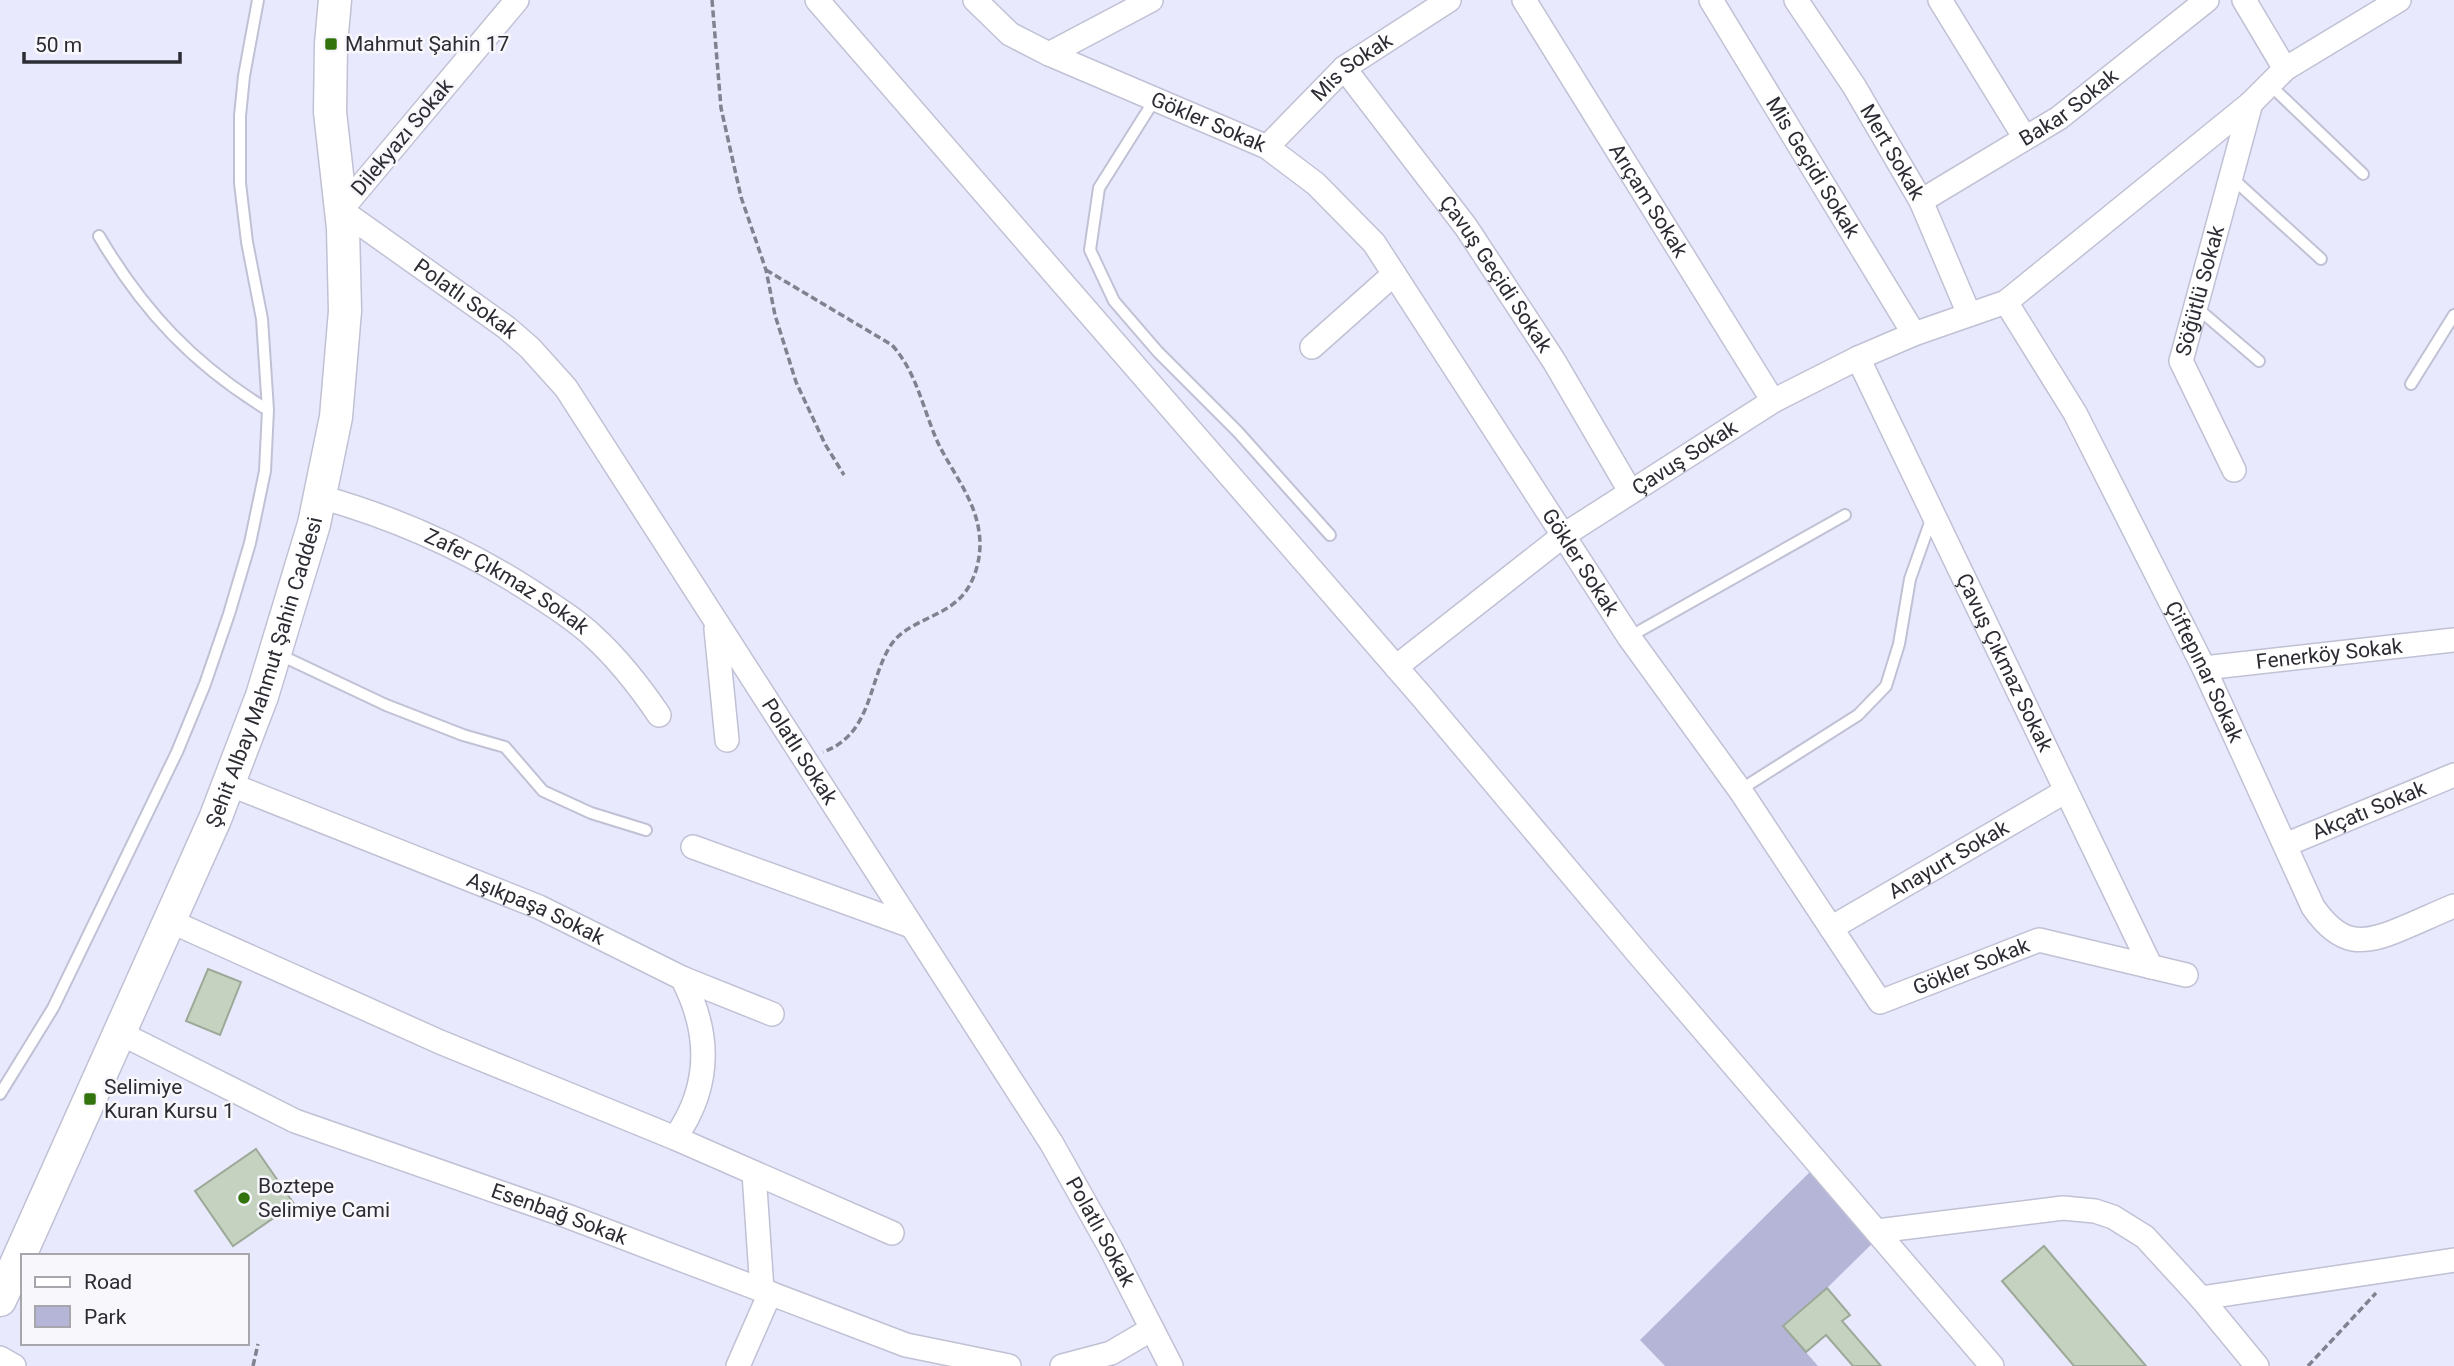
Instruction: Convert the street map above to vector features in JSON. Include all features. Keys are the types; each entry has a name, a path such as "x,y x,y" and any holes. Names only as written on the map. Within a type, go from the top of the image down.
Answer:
{"street":[{"name":"Şehit Albay Mahmut Şahin Caddesi","path":"0,1300 229,784 276,653 321,496 342,364 345,270 329,78 335,0"},
{"name":"Dilekyazı Sokak","path":"341,210 517,0"},
{"path":"817,0 1396,667 1992,1366"},
{"name":"Gökler Sokak","path":"975,0 1010,34 1049,54 1267,147 1316,184 1374,243 1629,637 1740,790 1880,1002 2039,940 2186,975"},
{"path":"1049,54 1151,0"},
{"name":"Mis Sokak","path":"1267,147 1344,68 1449,0"},
{"name":"Arıçam Sokak","path":"1524,0 1773,401"},
{"name":"Mis Geçidi Sokak","path":"1711,0 1914,334"},
{"name":"Mert Sokak","path":"1796,0 1854,86 1921,201 1969,314"},
{"path":"1940,0 2025,138"},
{"name":"Bakar Sokak","path":"1921,201 2059,118 2207,0"},
{"path":"2244,0 2277,77"},
{"name":"Söğütlü Sokak","path":"2006,302 2251,103 2277,77 2399,0"},
{"name":"Çavuş Geçidi Sokak","path":"1344,68 1473,238 1554,361 1630,491"},
{"name":"Söğütlü Sokak","path":"2234,470 2181,361 2251,103"},
{"name":"Polatlı Sokak","path":"341,210 507,328 549,367 580,409 1052,1144 1111,1249 1171,1366"},
{"path":"1312,347 1394,274"},
{"name":"Çavuş Sokak","path":"1396,667 1563,535 1773,401 1857,358 1914,334 2006,302"},
{"name":"Çiftepınar Sokak","path":"2006,302 2076,413 2204,668 2314,906 2330,928 2346,937 2374,940 2454,906"},
{"name":"Çavuş Çıkmaz Sokak","path":"1857,358 2151,967"},
{"name":"Zafer Çıkmaz Sokak","path":"321,496 372,512 442,541 542,598 573,619 612,654 659,715"},
{"path":"715,623 727,740"},
{"name":"Fenerköy Sokak","path":"2204,668 2454,640"},
{"name":"Akçatı Sokak","path":"2285,845 2454,775"},
{"name":"Aşıkpaşa Sokak","path":"229,784 539,907 682,978 772,1014"},
{"name":"Anayurt Sokak","path":"1831,928 2066,791"},
{"path":"693,847 911,926"},
{"path":"170,921 440,1042 675,1138 892,1233"},
{"path":"675,1138 694,1105 703,1069 699,1020 682,978"},
{"name":"Esenbağ Sokak","path":"120,1033 295,1121 567,1216 906,1345 1009,1366"},
{"path":"738,1366 766,1291 754,1173"},
{"path":"1877,1231 2063,1208 2095,1211 2121,1222 2145,1237 2201,1298 2257,1366"},
{"path":"2201,1298 2454,1260"},
{"path":"1062,1366 1111,1353 1152,1329"},
{"path":"0,1358 14,1366"}],"lane":[{"path":"0,1094 52,1008 146,819 205,684 241,579 250,543 265,471 268,410 262,318 247,242 240,183 240,116 244,76 258,0"},
{"path":"2277,77 2363,174"},
{"path":"1155,99 1099,188 1090,250 1114,301 1158,352 1238,432 1330,535"},
{"path":"2231,177 2321,259"},
{"path":"99,236 135,292 174,338 213,373 268,410"},
{"path":"2196,307 2259,361"},
{"path":"2411,384 2454,315"},
{"path":"1740,790 1858,715 1886,686 1899,644 1910,579 1933,514"},
{"path":"1629,637 1844,515"},
{"path":"276,653 409,715 505,747 543,790 591,813 646,830"}],"path":[{"path":"712,0 718,81 730,153 766,270 775,315 796,383 844,475"},
{"path":"766,270 892,345 899,353 917,383 938,443 968,497 980,534 977,565 962,596 945,610 913,626 895,639 885,656 874,689 851,733 831,749 803,756"},
{"path":"2308,1366 2398,1269"},
{"path":"253,1366 258,1344"}],"green space":[{"path":"1819,1163 1881,1235 1783,1326 1818,1366 1665,1366 1640,1340"}],"building":[{"path":"208,969 241,982 220,1035 186,1021"},
{"name":"Boztepe Selimiye Cami","path":"256,1149 294,1204 233,1246 195,1191"},
{"path":"2044,1246 2146,1366 2074,1366 2002,1281"},
{"path":"1827,1288 1850,1315 1842,1321 1881,1366 1853,1366 1826,1335 1806,1352 1783,1326"}],"place":[{"name":"Mahmut Şahin 17","path":"331,44"},
{"name":"Selimiye Kuran Kursu 1","path":"90,1099"},
{"name":"Boztepe Selimiye Cami","path":"244,1198"}]}
